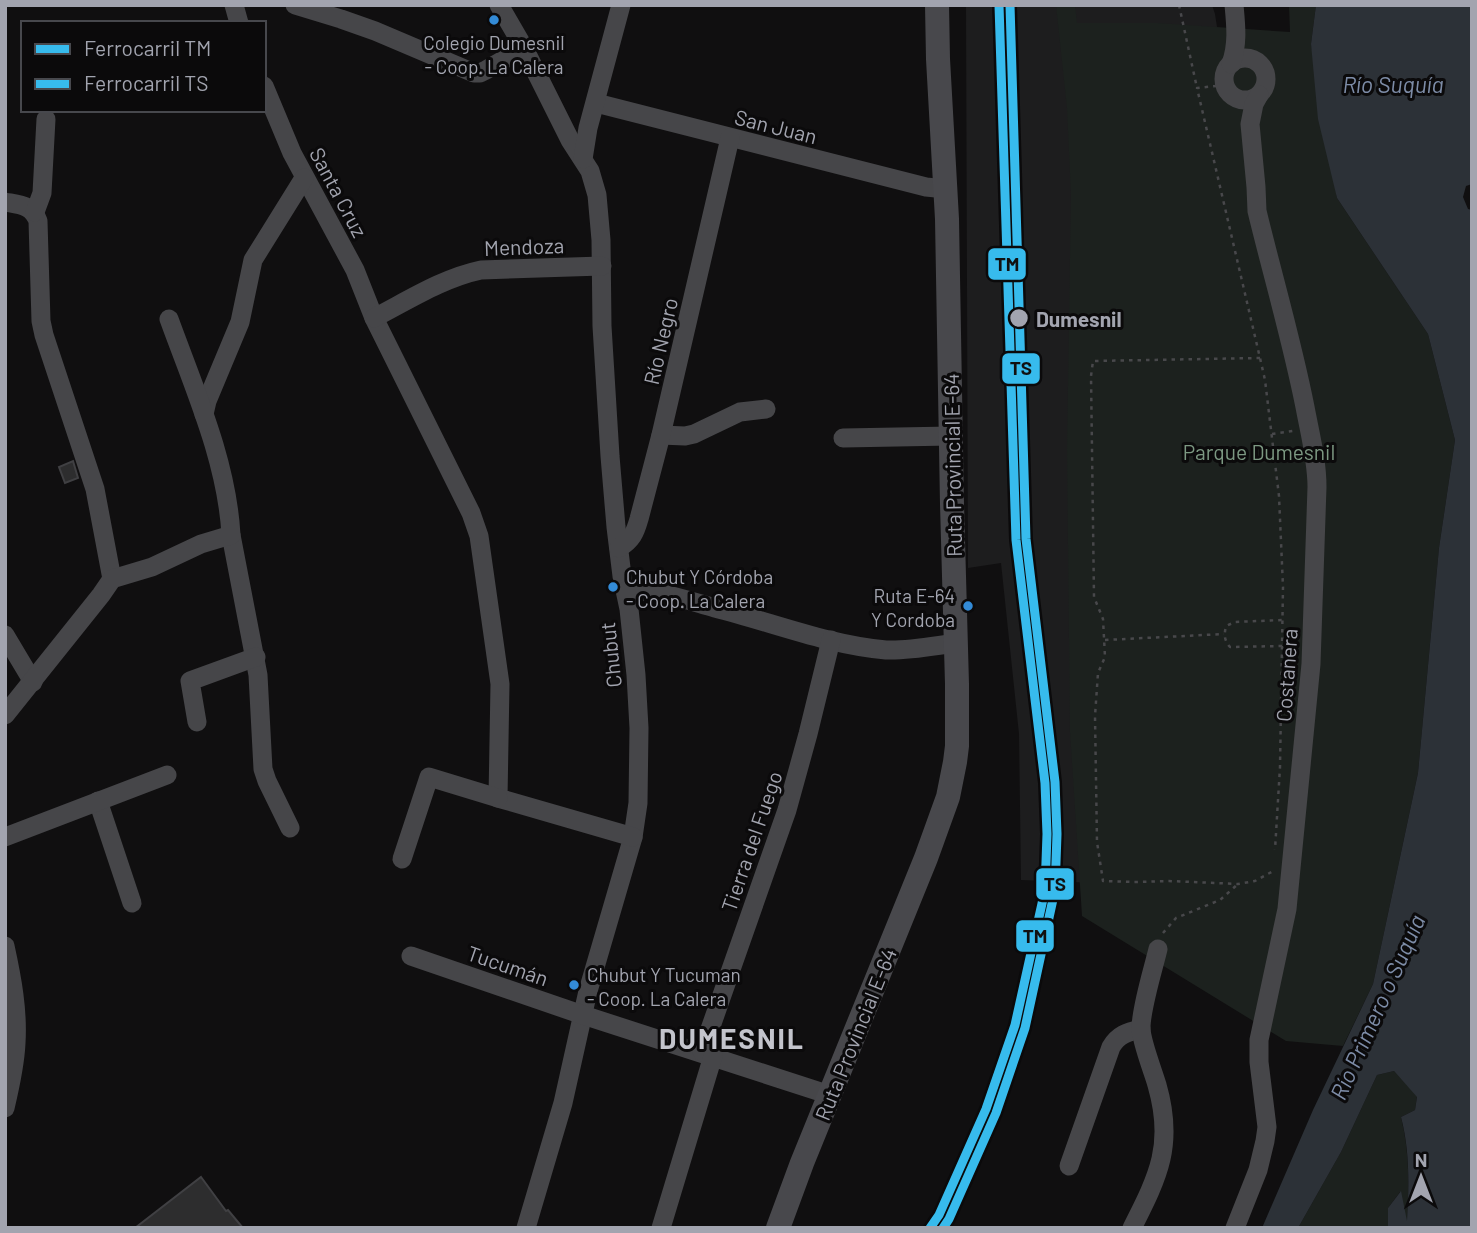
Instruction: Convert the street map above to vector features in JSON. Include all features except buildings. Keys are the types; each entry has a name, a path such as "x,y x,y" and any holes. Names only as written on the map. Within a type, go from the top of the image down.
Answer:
{"main road":[{"name":"Ruta Provincial E-64","path":"778,1228 904,915 948,797 957,746 946,189 937,5"}],"street":[{"path":"295,5 375,31 474,73 486,70 524,48"},
{"name":"Chubut","path":"499,5 590,171 597,195 610,456 636,675 639,740 638,803 633,836 587,991 563,1103 527,1228"},
{"path":"583,159 586,136 621,5"},
{"name":"Costanera","path":"1234,5 1236,51 1225,71 1230,91 1250,124"},
{"name":"Costanera","path":"1235,1228 1258,1170 1265,1141 1266,1112 1259,1062 1259,1040 1286,909 1307,710 1317,469 1296,362 1257,211 1250,124 1254,104 1265,85 1265,73 1262,67 1252,60 1237,33"},
{"path":"1231,64 1240,59 1252,60"},
{"name":"Santa Cruz","path":"266,91 292,153 355,270 374,318 471,513 479,536 500,684 498,799"},
{"path":"1230,91 1239,99 1250,100 1259,95"},
{"name":"San Juan","path":"596,103 926,187 946,189"},
{"path":"46,119 43,193 35,212 38,221 41,321 95,489 113,579"},
{"name":"Río Negro","path":"619,548 629,542 635,531 661,435 730,138"},
{"path":"204,414 240,322 253,260 304,178"},
{"path":"5,202 35,212"},
{"name":"Mendoza","path":"374,318 444,282 470,272 602,266"},
{"path":"169,319 204,414 225,488 231,535 256,657 263,769 290,828"},
{"path":"661,435 694,434 740,412 766,409"},
{"path":"843,438 951,436"},
{"path":"5,715 113,579 152,567 201,544 231,535"},
{"path":"626,592 646,590 831,640 886,650 956,643"},
{"path":"5,635 33,682"},
{"name":"Tierra del Fuego","path":"661,1228 708,1054 787,810 831,640"},
{"path":"197,722 190,681 256,657"},
{"path":"5,837 167,775"},
{"path":"402,859 429,777 633,836"},
{"path":"98,801 132,903"},
{"path":"5,946 13,982 16,1044 13,1075 5,1108"},
{"path":"1132,1228 1159,1169 1165,1130 1163,1108 1141,1029 1158,949"},
{"name":"Tucumán","path":"411,956 830,1095"},
{"path":"1069,1167 1111,1047 1115,1040 1125,1033 1141,1029"}],"path":[{"path":"1178,5 1260,358 1279,496 1283,587 1280,767 1274,859"},
{"path":"1197,88 1230,91"},
{"path":"1260,358 1093,361 1094,597 1103,619 1105,657 1098,673 1096,716 1097,842 1103,881 1238,884 1255,881 1276,869"},
{"path":"1272,434 1309,428"},
{"path":"1282,620 1235,622 1226,626 1224,634 1225,642 1230,647 1282,646"},
{"path":"1104,640 1224,634"},
{"path":"1158,949 1164,930 1176,918 1220,900 1238,884"}],"shaded area":[{"path":"966,5 1212,5 1215,14 1246,215 1249,889 1021,880 1019,734 1001,563 968,568"}],"green space":[{"name":"Parque Dumesnil","path":"1056,5 1075,5 1077,23 1157,23 1290,32 1289,5 1316,5 1311,44 1337,198 1428,334 1455,440 1439,548 1418,773 1373,984 1343,1046 1286,1041 1082,916 1070,732 1067,450 1071,195 1067,108"},
{"path":"1394,1071 1417,1096 1415,1110 1401,1117 1408,1171 1407,1225 1400,1192 1388,1208 1388,1228 1298,1228 1341,1152 1377,1075"}],"water":[{"name":"Río Suquía","path":"1316,5 1472,5 1472,184 1466,186 1463,197 1468,209 1472,210 1472,1228 1388,1228 1388,1208 1401,1191 1407,1221 1407,1156 1401,1117 1415,1110 1417,1097 1394,1071 1377,1075 1341,1152 1298,1228 1262,1228 1313,1110 1373,984 1418,773 1439,548 1455,440 1428,334 1337,198 1318,119 1311,44"}],"rail line":[{"name":"TM","path":"930,1228 939,1215 986,1109 1015,1025 1045,890 1045,783 1016,540 999,5"},
{"name":"TS","path":"943,1228 996,1113 1025,1028 1055,890 1055,782 1026,539 1010,5"}],"place":[{"name":"Colegio Dumesnil - Coop. La Calera","path":"494,20"},
{"name":"Dumesnil","path":"1019,318"},
{"name":"Chubut Y Córdoba - Coop. La Calera","path":"613,587"},
{"name":"Ruta E-64 Y Cordoba","path":"968,606"},
{"name":"Chubut Y Tucuman - Coop. La Calera","path":"574,985"}],"district":[{"name":"DUMESNIL","path":"732,1038"}],"water label":[{"name":"Río Primero o Suquía","path":"1377,1007"}]}
